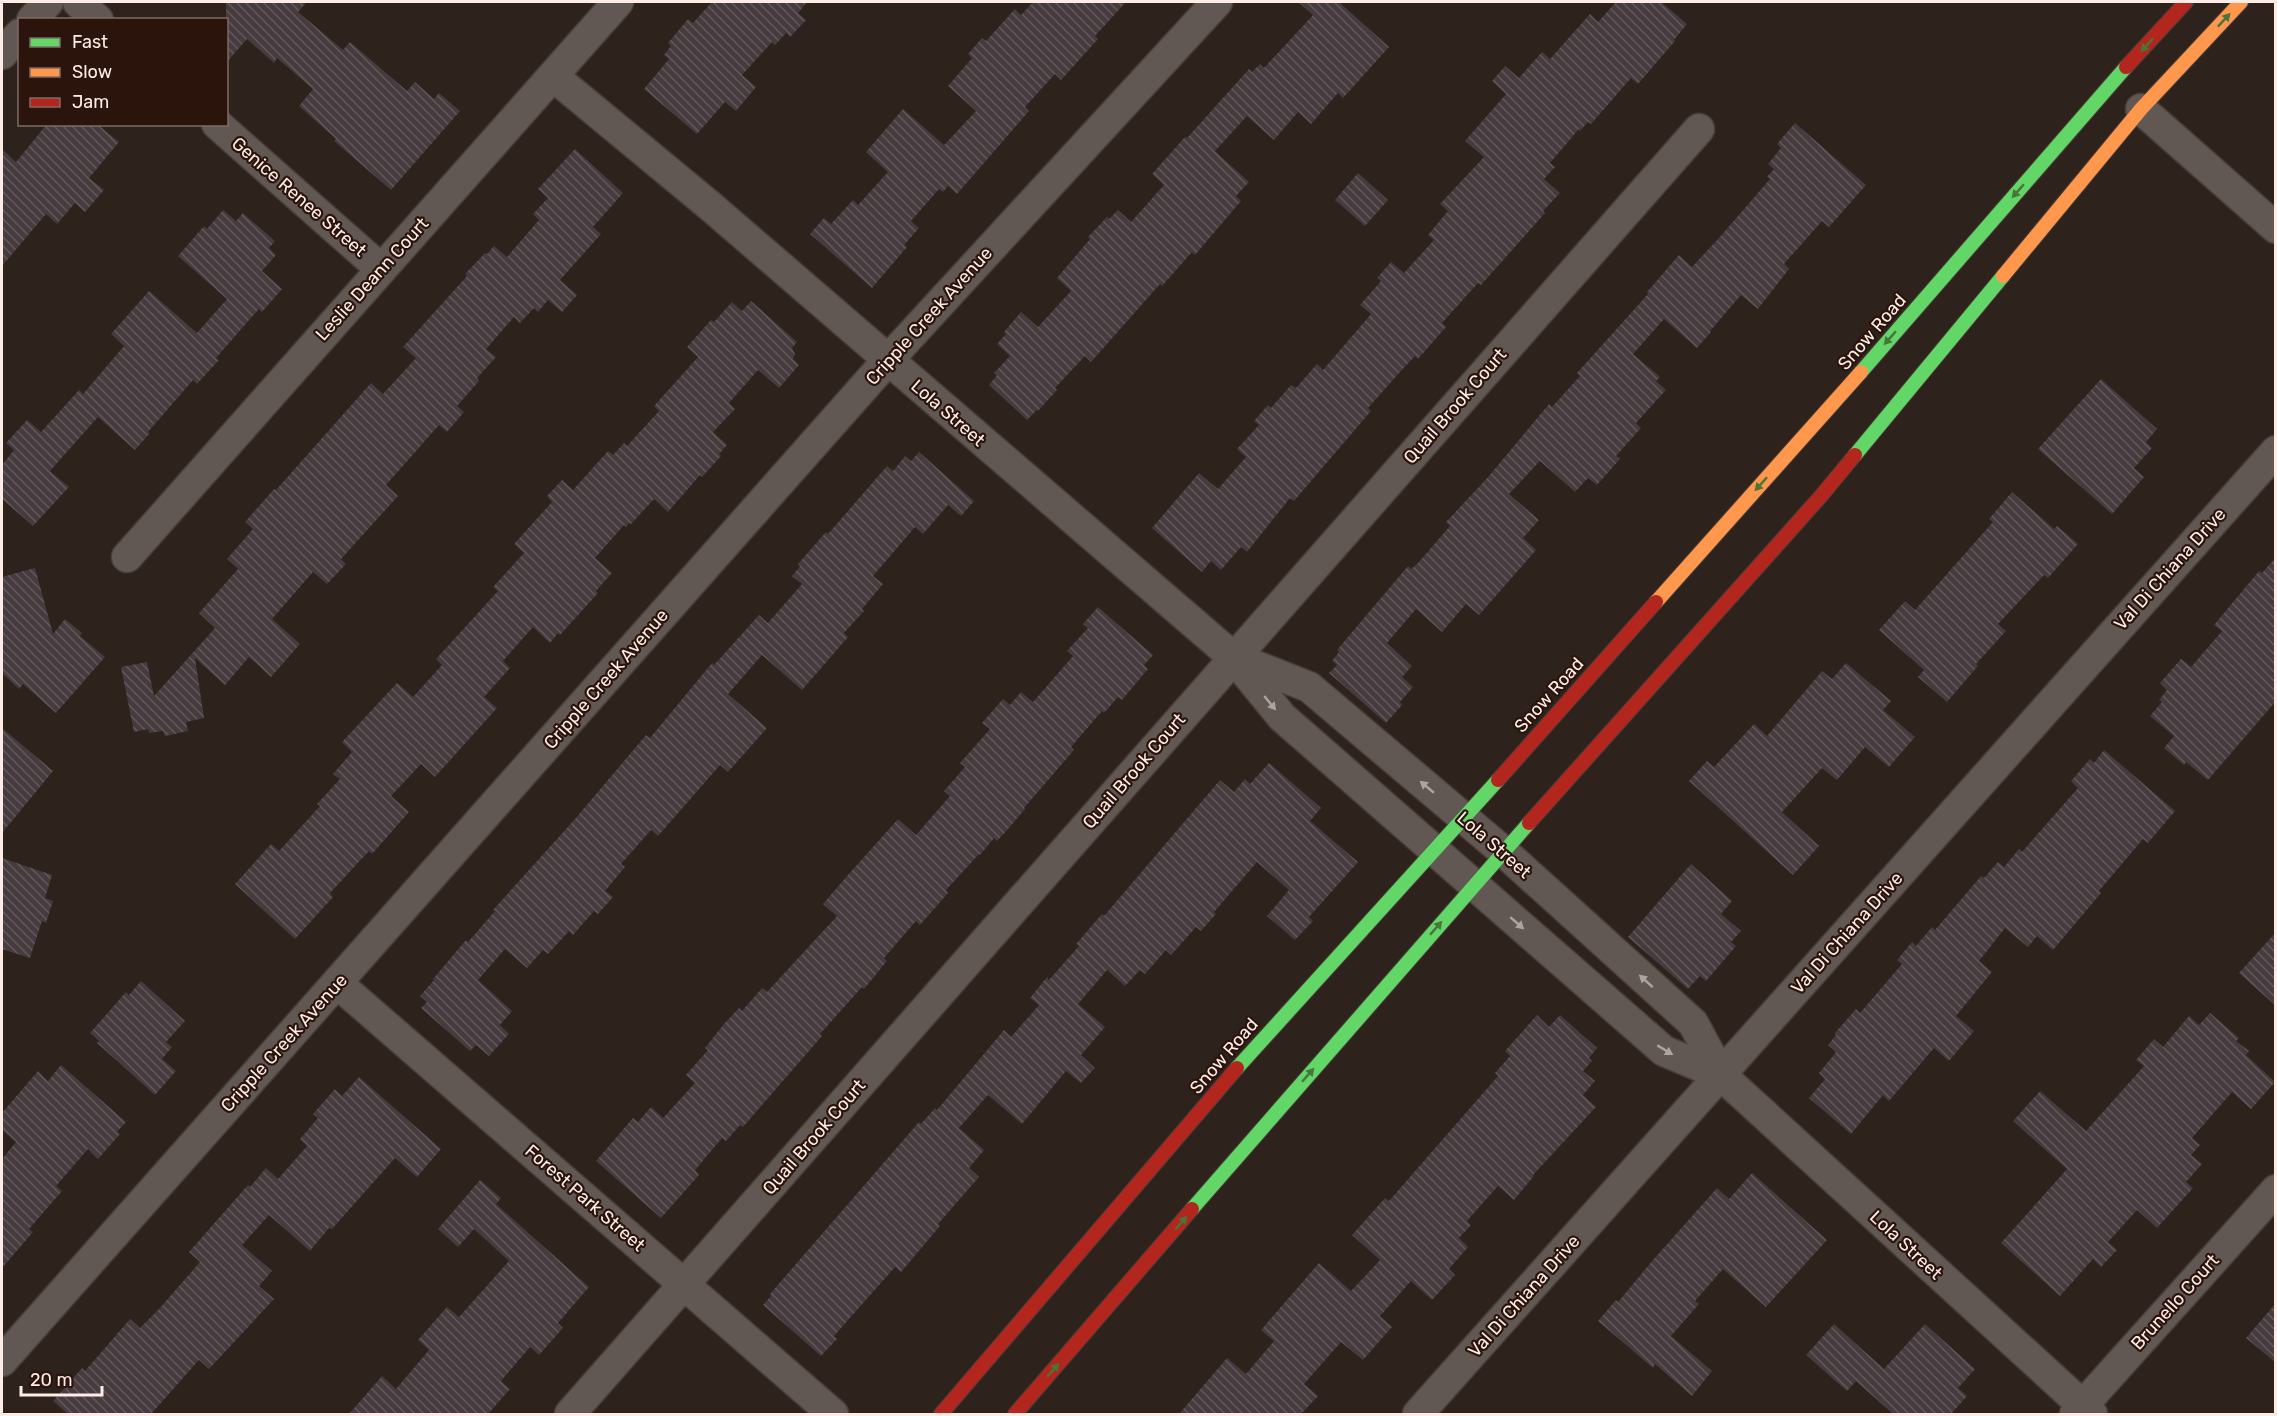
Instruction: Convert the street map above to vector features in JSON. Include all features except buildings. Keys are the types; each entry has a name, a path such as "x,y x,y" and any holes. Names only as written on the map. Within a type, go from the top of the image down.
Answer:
{"main road":[{"name":"Snow Road","path":"940,1414 1234,1071 1464,818 1875,356 2115,79 2186,2"},
{"path":"1015,1414 1473,885 1821,496 2141,109 2241,2"}],"street":[{"path":"34,18 48,2"},
{"path":"78,2 96,18"},
{"name":"Leslie Deann Court","path":"127,557 618,2"},
{"name":"Cripple Creek Avenue","path":"2,1361 887,361 1217,2"},
{"path":"2,54 18,36"},
{"name":"Lola Street","path":"553,76 709,205 887,361 1233,657 1282,717 1664,1051 1721,1074"},
{"path":"2141,109 2276,228"},
{"name":"Genice Renee Street","path":"219,126 381,269"},
{"name":"Quail Brook Court","path":"570,1414 1233,657 1700,129"},
{"name":"Val Di Chiana Drive","path":"1418,1414 2276,450"},
{"name":"Lola Street","path":"1233,657 1309,687 1504,852 1693,1023 1721,1074 2083,1412"},
{"name":"Forest Park Street","path":"337,984 833,1414"},
{"name":"Brunello Court","path":"2083,1412 2276,1190"}],"traffic: fast":[{"path":"1861,372 2126,67"},
{"path":"1855,455 2003,276"},
{"path":"1237,1068 1498,780"},
{"path":"1192,1209 1529,823"}],"traffic: slow":[{"path":"2003,276 2141,109 2241,2"},
{"path":"1656,602 1861,372"}],"traffic: jam":[{"path":"2126,67 2186,2"},
{"path":"1529,823 1855,455"},
{"path":"1498,780 1656,602"},
{"path":"941,1414 1237,1068"},
{"path":"1015,1414 1192,1209"}]}
